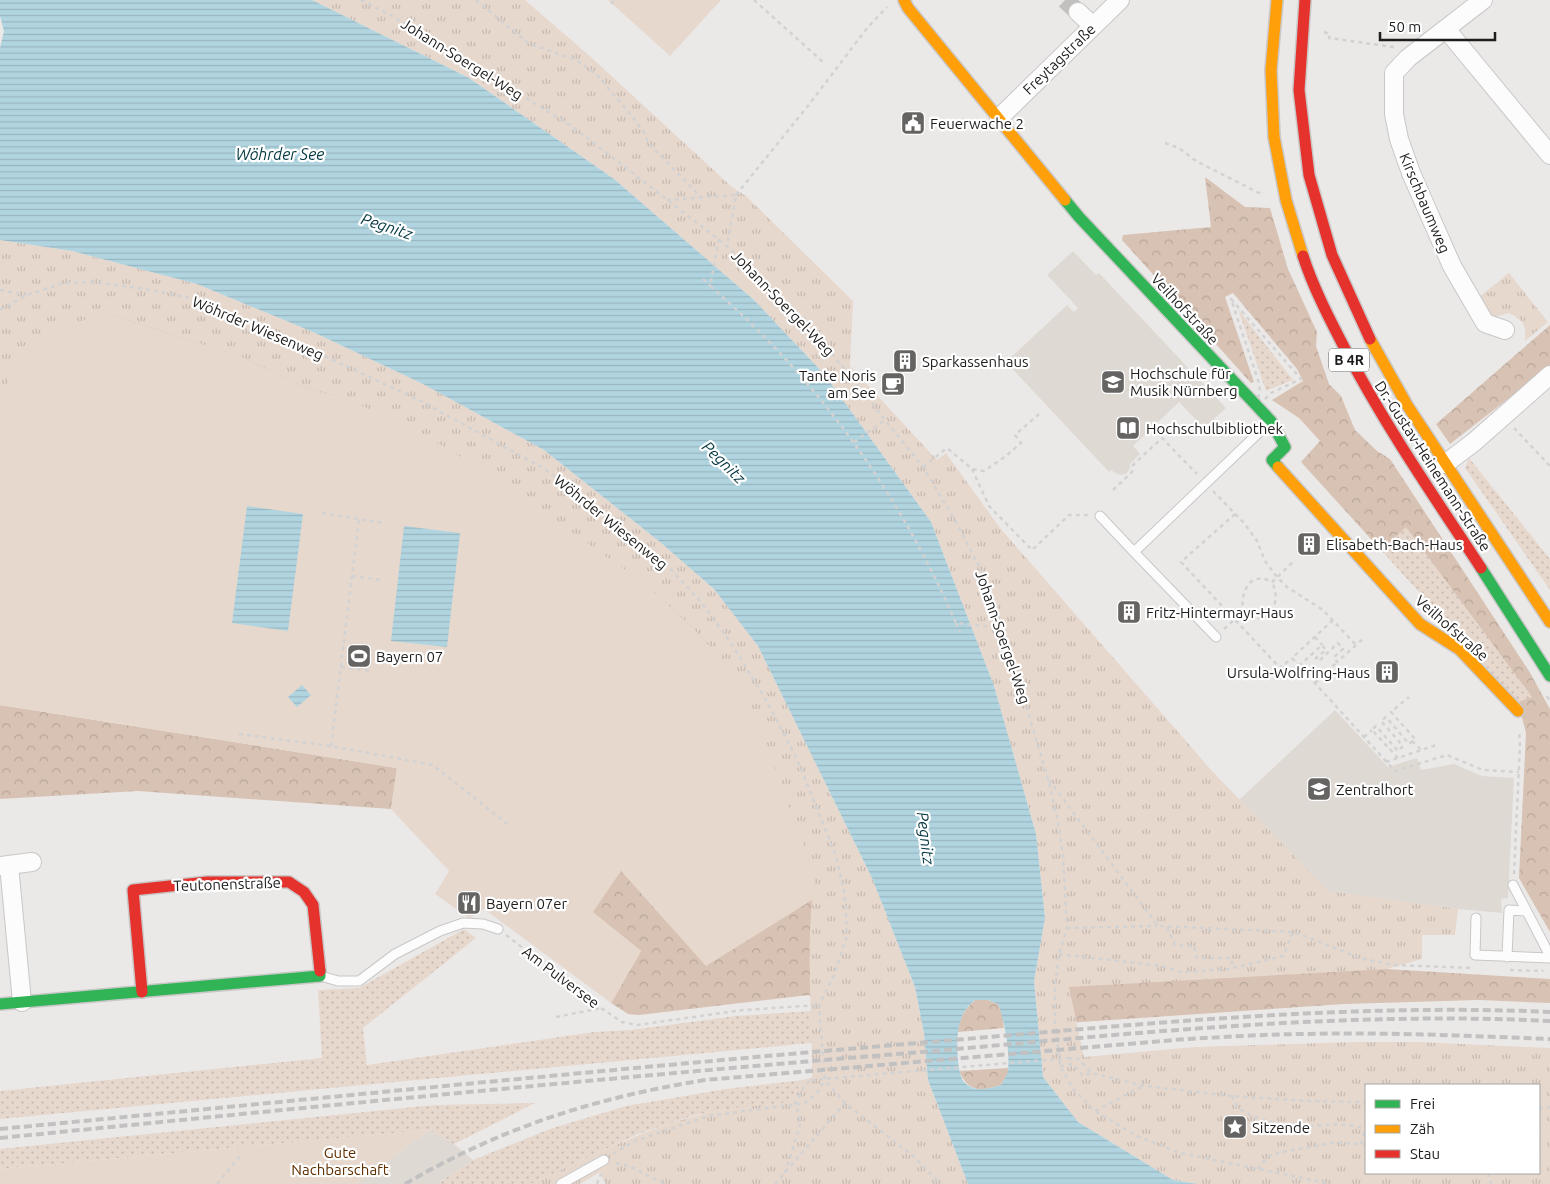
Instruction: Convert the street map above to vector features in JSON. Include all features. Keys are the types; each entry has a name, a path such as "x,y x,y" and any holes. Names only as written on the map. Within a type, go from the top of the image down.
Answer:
{"street":[{"name":"Veilhofstraße","path":"904,0 908,8 1085,223 1271,421 1285,447 1272,460 1420,624 1459,649 1518,711"},
{"name":"Freytagstraße","path":"999,118 1120,0"},
{"name":"Dr.-Gustav-Heinemann-Straße","path":"1277,0 1271,44 1270,86 1273,128 1282,187 1296,240 1311,279 1329,321 1355,372 1386,424 1550,676"},
{"name":"Dr.-Gustav-Heinemann-Straße","path":"1305,0 1299,64 1300,115 1306,162 1314,202 1332,256 1354,309 1407,405 1550,622"},
{"path":"1403,62 1483,0"},
{"path":"1078,12 1093,26"},
{"path":"1446,30 1550,155"},
{"name":"B 4R","path":"1292,42 1299,64"},
{"name":"Kirschbaumweg","path":"1403,62 1394,73 1394,114 1399,139 1410,173 1452,266 1485,323 1505,330"},
{"path":"1445,464 1550,376"},
{"path":"22,1002 5,866 32,862"},
{"name":"Teutonenstraße","path":"142,992 133,890 207,882 289,882 304,892 313,905 320,976"},
{"path":"0,1004 320,976"}],"lane":[{"path":"1134,552 1271,421"},
{"path":"1100,516 1216,636"},
{"path":"1476,918 1475,955 1549,960 1513,885"},
{"path":"1507,957 1509,910 1526,911"},
{"path":"320,976 338,981 359,981 395,954 440,931 463,923 483,924 498,929"},
{"path":"561,1184 604,1160"}],"path":[{"name":"Johann-Soergel-Weg","path":"361,0 396,18 573,127 719,239 817,335 886,419 923,467 956,522 980,568 1003,628 1048,779 1063,856 1066,928 1059,954 1055,986 1055,1022 1060,1066 1074,1090 1095,1111 1137,1136 1180,1153 1332,1184"},
{"path":"476,0 528,43 578,61 597,75 635,120 648,144 702,198"},
{"path":"611,4 615,0"},
{"path":"754,0 823,62"},
{"path":"727,246 736,195 868,27 893,0"},
{"path":"1317,30 1330,34 1329,38 1394,47 1403,62"},
{"path":"1165,143 1179,148 1196,162 1261,194 1282,187"},
{"path":"667,200 736,195"},
{"path":"710,286 719,239"},
{"path":"703,279 736,308 777,349 812,388 854,442 890,494 914,535 945,596 960,632"},
{"name":"Wöhrder Wiesenweg","path":"0,310 27,295 64,283 94,282 145,289 194,299 288,339 419,400 546,469 662,560 701,602 730,643 766,700 797,759 836,856 845,896 847,935 835,974 819,1005"},
{"path":"0,290 27,295"},
{"path":"1257,407 1260,386 1231,299 1301,379 1269,395"},
{"path":"972,469 984,471 1006,456 1021,443 1015,436 1039,414"},
{"path":"1504,415 1550,466"},
{"path":"854,442 886,419"},
{"path":"1152,427 1244,523 1257,541 1265,561 1277,577 1287,587 1323,610 1356,645"},
{"path":"1113,490 1132,472 1133,465 1162,438"},
{"path":"923,467 947,448 972,469 989,506 1032,550 1069,515 1100,516"},
{"path":"322,513 383,523"},
{"path":"1235,514 1181,562 1234,620 1280,668 1333,620"},
{"path":"331,746 359,519"},
{"path":"1272,582 1293,562"},
{"path":"352,576 382,580"},
{"path":"1216,636 1243,612 1244,594 1248,584 1256,578 1265,578 1272,582 1277,594 1273,610 1266,617 1259,620 1243,612"},
{"path":"956,623 1003,628"},
{"path":"1315,637 1326,650 1316,658 1319,660 1338,643 1343,649 1334,657 1337,662"},
{"path":"1315,683 1363,639"},
{"path":"1299,666 1322,645"},
{"path":"1292,658 1395,771 1447,755 1483,770 1519,772"},
{"path":"341,667 370,671"},
{"path":"1364,737 1409,696"},
{"path":"1513,885 1520,744 1518,711"},
{"path":"1392,712 1415,739 1412,741"},
{"path":"1386,717 1410,744 1412,741"},
{"path":"1376,726 1398,751 1404,746 1381,722"},
{"path":"1372,730 1398,758"},
{"path":"239,734 331,746 433,765 508,824"},
{"path":"1412,741 1421,750"},
{"path":"1386,762 1440,744"},
{"path":"1048,779 1158,926"},
{"path":"1167,926 1175,945 1194,946 1197,958 1232,958 1233,967"},
{"path":"1066,928 1167,926 1294,932 1360,958 1393,965 1483,969"},
{"name":"Am Pulversee","path":"498,929 622,1022 637,1026 744,1010 819,1005"},
{"path":"1059,954 1162,966 1181,972 1223,969 1283,956 1294,932"},
{"path":"1502,970 1542,971 1549,960"},
{"path":"819,1005 825,1080 846,1103 913,1156 941,1184"},
{"path":"556,1017 602,1008"},
{"path":"784,1175 801,1122 796,1104 806,1084 812,1080 1068,1058 1079,1059 1091,1073"},
{"path":"1060,1066 1072,1064 1083,1076 1091,1073 1145,1086 1232,1096 1309,1102 1365,1102"},
{"path":"604,1160 635,1141 708,1116 805,1103 817,1092 825,1080"},
{"path":"1095,1111 1145,1086"},
{"path":"1232,1096 1237,1106 1253,1116 1276,1123 1301,1126 1340,1125 1365,1130 1362,1144 1332,1143 1283,1152 1268,1156 1257,1169"},
{"path":"776,1184 846,1103"},
{"path":"217,1184 240,1156"},
{"path":"604,1160 629,1166 664,1184"}],"shaded area":[{"name":"Hochschule für Musik Nürnberg","path":"1073,251 1096,275 1099,273 1226,408 1204,428 1179,402 1133,446 1140,454 1130,464 1127,473 1122,475 1111,470 1109,472 1006,362 1067,305 1074,312 1078,308 1047,275"},
{"path":"1335,710 1388,767 1417,758 1421,770 1454,764 1482,776 1514,778 1508,898 1501,899 1502,913 1328,892 1239,800"},
{"path":"430,1130 454,1144 473,1160 437,1184 356,1184"}],"green space":[{"path":"312,0 525,0 592,58 732,187 746,196 853,301 850,366 937,460 946,453 1000,528 1213,772 1328,891 1458,909 1455,935 1422,935 1422,959 1387,969 1069,987 1084,1057 1195,1047 1353,1042 1420,1042 1550,1048 1550,1184 1198,1184 1173,1180 1078,1122 1043,1077 1034,981 1045,918 1036,834 994,686 931,522 824,374 754,300 614,179 469,78"},
{"path":"608,0 721,0 670,56"},
{"path":"1205,177 1245,207 1270,208 1288,269 1317,332 1316,346 1329,384 1341,396 1355,430 1377,451 1390,459 1529,671 1550,709 1550,932 1519,878 1526,733 1518,702 1532,697 1406,527 1381,550 1301,462 1320,441 1299,418 1272,400 1303,381 1297,369 1233,293 1225,297 1254,382 1251,383 1122,240 1123,235 1211,227"},
{"path":"0,240 660,542 872,878 823,1010 809,995 639,1015 628,1014 611,1003 641,951 592,912 621,870 815,876 742,682 22,347 0,405"},
{"path":"0,240 72,251 197,284 313,332 423,384 544,450 660,542 714,589 758,646 872,878 915,987 924,1033 928,1080 968,1184 605,1184 600,1172 580,1184 531,1184 612,1147 674,1122 718,1111 790,1102 803,1080 812,1077 810,926 815,876 742,682 694,629 644,583 344,397 313,391 240,356 105,313 22,347 0,405"},
{"path":"1509,273 1548,322 1525,341 1524,327 1518,318 1509,313 1495,317 1490,315 1479,297"},
{"path":"1238,309 1293,380 1266,391"},
{"name":"Bayern 07","path":"105,313 240,356 313,391 344,397 447,448 644,583 694,629 742,682 815,876 812,900 706,966 621,871 593,912 641,951 611,1003 484,909 469,918 435,894 449,871 391,809 397,768 0,705 0,405 22,347 63,327"},
{"path":"1550,325 1550,366 1450,444 1436,424"},
{"path":"1469,458 1550,559 1550,590 1465,468"},
{"path":"1406,526 1533,698 1518,702 1381,550"},
{"path":"0,705 397,768 391,809 138,791 0,799"},
{"path":"464,929 476,938 363,1028 367,1065 594,1032 631,1030 736,1016 811,1011 812,1043 0,1119 0,1091 322,1058 318,990 359,988"},
{"path":"1327,957 1387,969 1550,979 1550,1003 1479,1000 1344,1004 1067,1023 1065,958"},
{"path":"975,1000 988,1000 998,1004 1004,1028 958,1032 963,1014"},
{"path":"1008,1068 1008,1074 1001,1085 987,1089 971,1087 959,1071"},
{"path":"803,1080 790,1102 695,1115 638,1134 531,1184 437,1184 473,1160 550,1129 626,1106 726,1089"},
{"path":"535,1103 454,1144 430,1130 0,1169 0,1149 434,1105"},
{"name":"Gute Nachbarschaft","path":"430,1130 356,1184 0,1184 0,1169"}],"water":[{"name":"Wöhrder See","path":"0,0 312,0 469,78 614,179 754,300 824,374 931,522 994,686 1036,834 1045,918 1034,981 1043,1077 1078,1122 1173,1180 1198,1184 968,1184 928,1080 924,1033 915,987 872,878 758,646 714,589 660,542 544,450 423,384 313,332 197,284 72,251 0,240 0,48 4,31 0,16","holes":["975,1000 988,1000 998,1004 1001,1011 1008,1046 1008,1071 1001,1085 987,1089 977,1089 972,1088 961,1077 957,1043 961,1018 964,1012"]},
{"path":"247,506 303,514 288,631 232,623"},
{"path":"404,526 460,533 447,647 391,641"},
{"path":"302,685 311,695 297,707 288,697"}],"tunnel":[{"path":"1065,0 1078,12"}],"railway":[{"path":"0,1129 824,1051 1170,1022 1398,1010 1550,1012"},
{"path":"0,1138 583,1081 1164,1031 1318,1021 1396,1019 1550,1021"},
{"path":"405,1184 478,1146 550,1117 625,1096 705,1080 1186,1039 1246,1036 1368,1034 1550,1039"}],"traffic: fast":[{"path":"1065,200 1271,421 1285,447 1272,460 1278,467"},
{"path":"1481,568 1550,676"},
{"path":"0,1004 320,976 320,971"}],"traffic: slow":[{"path":"904,0 908,8 1065,200"},
{"path":"1277,0 1271,70 1274,137 1286,200 1303,256"},
{"path":"1370,339 1407,405 1550,622"},
{"path":"1278,467 1420,624 1459,649 1518,711"}],"traffic: jam":[{"path":"1305,0 1299,90 1309,175 1332,255 1370,339"},
{"path":"1303,256 1322,302 1359,376 1481,568"},
{"path":"142,992 133,890 207,882 289,882 304,892 313,905 320,971"}],"place":[{"name":"Feuerwache 2","path":"913,123"},
{"name":"Sparkassenhaus","path":"905,361"},
{"name":"Hochschule für Musik Nürnberg","path":"1113,382"},
{"name":"Tante Noris am See","path":"893,384"},
{"name":"Hochschulbibliothek","path":"1128,428"},
{"name":"Elisabeth-Bach-Haus","path":"1309,544"},
{"name":"Fritz-Hintermayr-Haus","path":"1129,612"},
{"name":"Bayern 07","path":"359,656"},
{"name":"Ursula-Wolfring-Haus","path":"1387,672"},
{"name":"Zentralhort","path":"1319,789"},
{"name":"Bayern 07er","path":"469,903"},
{"name":"Sitzende","path":"1235,1127"}],"water label":[{"name":"Pegnitz","path":"387,226"},
{"name":"Pegnitz","path":"724,462"},
{"name":"Pegnitz","path":"926,838"}]}
